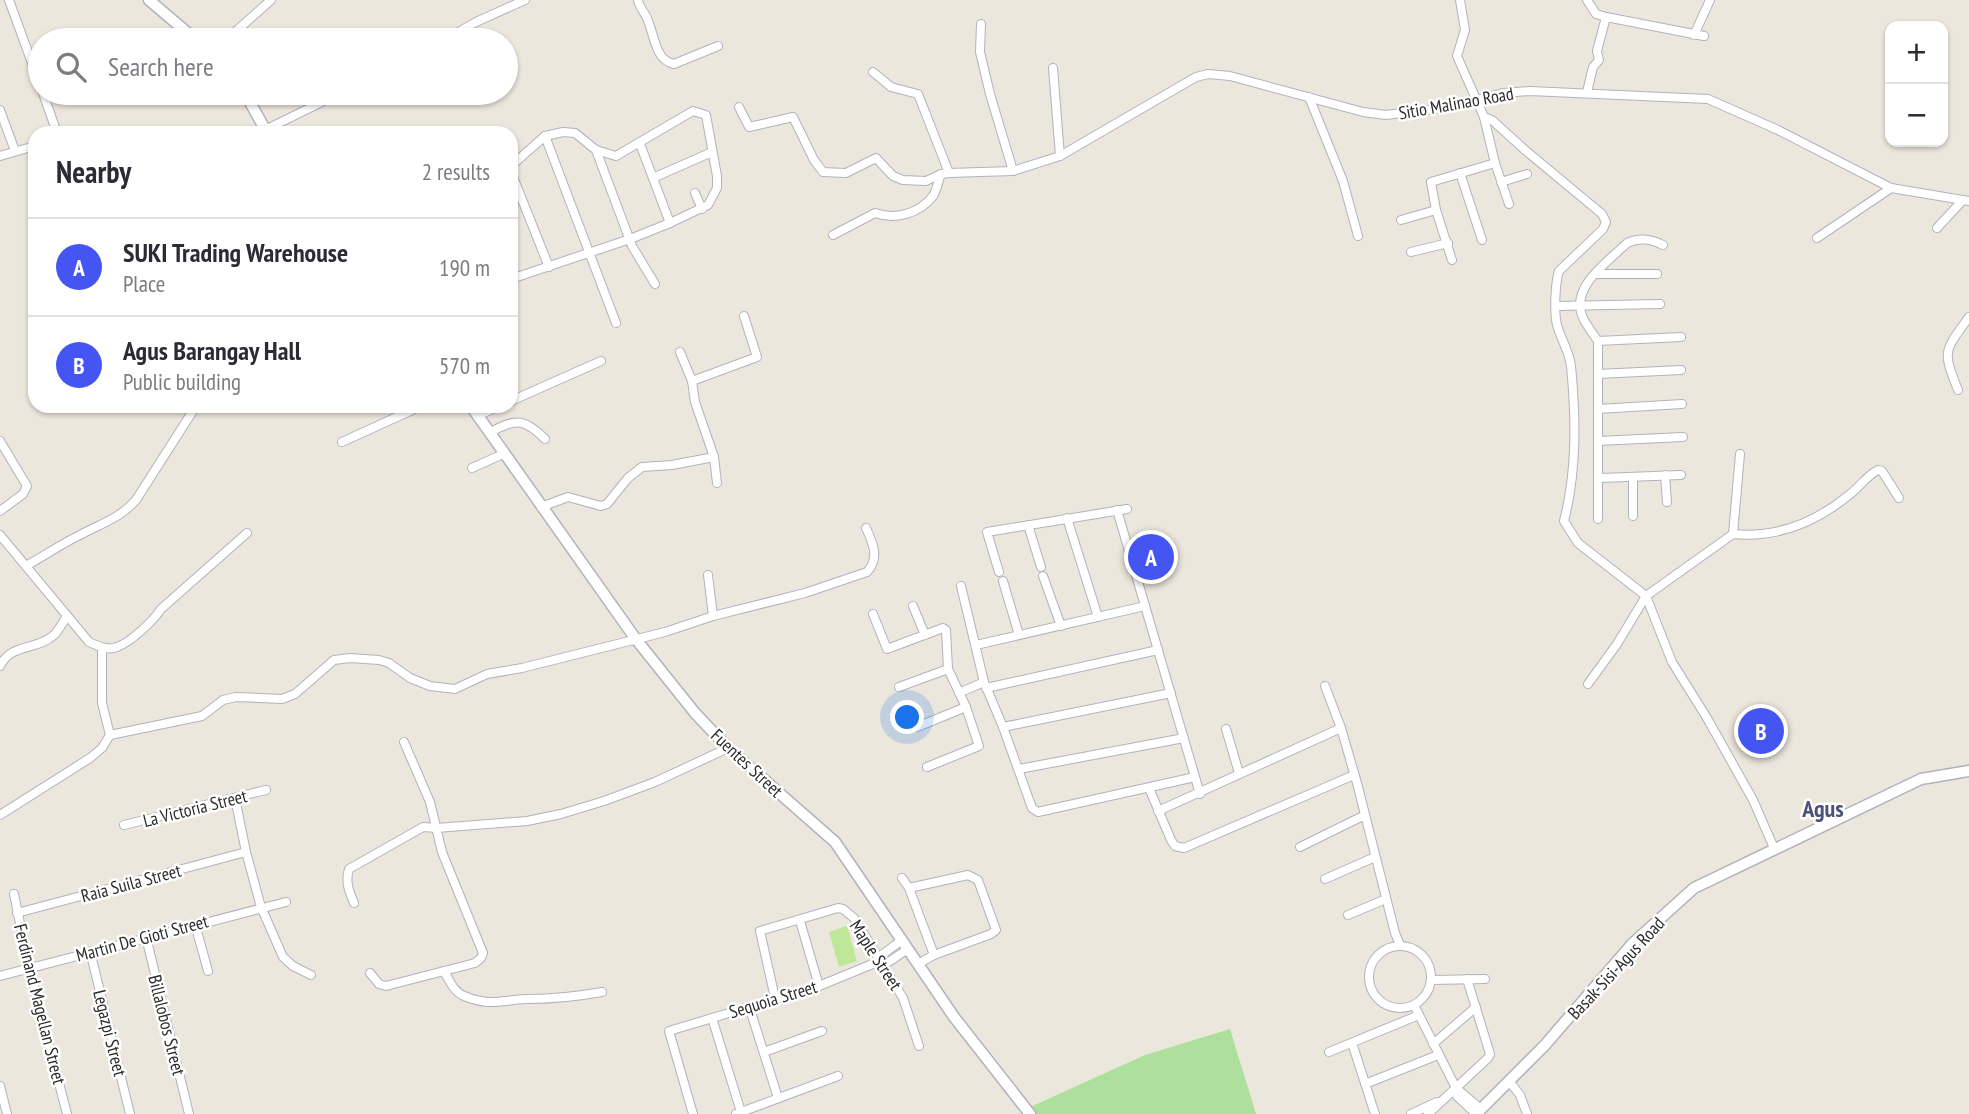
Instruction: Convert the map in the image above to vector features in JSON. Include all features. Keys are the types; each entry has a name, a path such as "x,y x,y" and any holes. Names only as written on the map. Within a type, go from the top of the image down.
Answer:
{"street":[{"path":"9,0 28,52"},
{"path":"149,0 182,28"},
{"path":"240,28 271,0"},
{"path":"465,28 525,0"},
{"path":"638,0 664,60 674,64 718,46"},
{"path":"1460,0 1465,30 1457,57 1484,117 1495,163 1509,204"},
{"path":"1587,0 1596,14 1606,18 1704,36"},
{"path":"1694,34 1710,0"},
{"path":"1587,92 1593,67 1599,60 1598,51 1606,18"},
{"path":"981,24 980,52 1013,171"},
{"path":"1053,68 1060,156"},
{"path":"833,235 874,213 893,217 918,209 934,195 945,174 918,94 891,88 873,72"},
{"name":"Sitio Malinao Road","path":"738,107 749,127 793,117 814,160 823,172 846,173 876,158 893,176 903,180 926,181 945,174 1013,171 1060,156 1196,77 1208,75 1230,76 1363,112 1386,115 1419,112 1503,93 1587,92 1708,99 1778,130 1891,188 1966,200"},
{"path":"1309,97 1343,181 1359,236"},
{"path":"47,105 55,126"},
{"path":"251,105 263,126"},
{"path":"277,126 317,105"},
{"path":"0,110 15,152"},
{"path":"518,160 545,136 575,133 596,150 616,156 693,111 699,111 706,115 711,132 718,188 702,209 629,239 518,277"},
{"path":"1484,117 1492,120 1602,214 1606,222 1603,229 1559,271 1556,280 1557,324 1564,337 1571,363 1575,459 1573,488 1564,521 1578,542 1646,596 1672,662 1753,800 1773,848"},
{"path":"545,136 615,323"},
{"path":"640,144 670,223"},
{"path":"0,156 28,148"},
{"path":"596,150 629,239 655,284"},
{"path":"653,178 712,152"},
{"path":"1452,260 1436,210 1431,182 1495,163"},
{"path":"1460,173 1482,240"},
{"path":"1501,182 1527,174"},
{"path":"1817,238 1891,188"},
{"path":"518,190 549,267"},
{"path":"695,194 702,209"},
{"path":"1937,228 1966,200"},
{"path":"1401,220 1436,210"},
{"path":"1598,519 1598,341 1583,319 1579,305 1582,289 1627,243 1650,239 1662,245"},
{"path":"1411,252 1448,243"},
{"path":"1595,274 1657,274"},
{"path":"1557,306 1660,304"},
{"path":"692,380 757,357 744,316"},
{"path":"1958,390 1946,359 1950,344 1969,317"},
{"path":"1598,341 1681,337"},
{"path":"680,352 692,380 695,402 714,457 717,483"},
{"path":"518,398 601,361"},
{"path":"1598,374 1681,370"},
{"path":"1598,409 1682,404"},
{"path":"26,566 80,534 118,518 127,510 192,413"},
{"path":"342,443 406,413"},
{"name":"Fuentes Street","path":"475,413 635,638 695,713 728,748 835,842 986,1060 1030,1114"},
{"path":"489,433 502,425 518,421 532,426 545,439"},
{"path":"1598,441 1683,437"},
{"path":"0,441 27,486 23,495 0,511"},
{"path":"472,468 503,454"},
{"path":"1733,534 1741,454"},
{"path":"541,507 568,497 589,505 601,506 607,504 628,478 642,467 714,457"},
{"path":"1588,684 1617,644 1646,596 1733,534 1754,536 1790,530 1841,501 1878,470 1882,471 1899,498"},
{"path":"1665,475 1667,502"},
{"path":"1600,478 1681,475"},
{"path":"1633,477 1633,516"},
{"path":"999,572 986,532 1127,509"},
{"path":"1117,510 1200,794"},
{"path":"1067,518 1098,617"},
{"path":"1028,525 1061,626"},
{"path":"110,735 202,716 223,700 236,697 282,699 295,694 334,660 379,660 430,686 455,689 487,674 522,668 664,632 713,616 804,593 867,572 876,554 866,528"},
{"path":"0,536 89,642 103,648 116,648 153,620 161,609 247,533"},
{"path":"708,575 713,616"},
{"path":"1003,581 1019,635"},
{"path":"961,586 985,685 1003,727 1029,803 1038,812 1195,777"},
{"path":"913,606 925,635"},
{"path":"976,645 1145,606"},
{"path":"873,614 887,649 943,628 946,630 948,669 966,707 979,746 928,768"},
{"path":"0,666 10,652 35,645 55,634 67,615"},
{"path":"0,814 102,748 110,735 102,703 103,648"},
{"path":"959,693 985,685 1158,650"},
{"path":"899,687 948,669"},
{"path":"1325,686 1341,728 1400,945"},
{"path":"1003,727 1171,694"},
{"path":"917,727 966,707"},
{"path":"1158,811 1341,728"},
{"path":"1226,729 1239,773"},
{"path":"1018,769 1184,738"},
{"path":"370,973 379,984 386,986 475,963 483,953 442,852 430,802 404,742"},
{"path":"354,903 347,888 346,877 352,866 367,860 416,829 527,821 561,814 655,782 728,748"},
{"name":"Basak-Sisi-Agus Road","path":"1478,1111 1545,1045 1632,944 1694,888 1921,779 1969,771"},
{"path":"1149,788 1175,846 1184,848 1354,775"},
{"name":"La Victoria Street","path":"124,825 266,790"},
{"path":"235,798 261,907 283,957 293,966 311,975"},
{"path":"1300,847 1365,816"},
{"name":"Raia Suila Street","path":"17,914 246,852"},
{"path":"1325,879 1376,857"},
{"path":"909,888 973,876 978,880 996,930 918,964"},
{"path":"902,878 909,888 934,955"},
{"name":"Ferdinand Magellan Street","path":"14,894 29,967 67,1114"},
{"path":"1348,915 1386,899"},
{"name":"Martin De Gioti Street","path":"0,976 286,902"},
{"name":"Maple Street","path":"800,921 838,908 855,918 903,998 919,1046"},
{"path":"775,998 760,931 800,921 819,986"},
{"path":"195,924 208,971"},
{"name":"Billalobos Street","path":"146,937 189,1114"},
{"name":"Sequoia Street","path":"693,1114 669,1031 819,986 880,962 905,945"},
{"path":"1400,945 1416,949 1424,956 1431,970 1432,980 1426,995 1414,1005 1406,1008 1391,1007 1378,1000 1370,987 1369,972 1375,958 1386,948 1400,945"},
{"name":"Legazpi Street","path":"90,951 130,1114"},
{"path":"444,971 456,991 493,1004 526,999 562,999 602,992"},
{"path":"1428,1114 1490,1054 1467,979"},
{"path":"1432,980 1485,979"},
{"path":"1414,1005 1456,1088 1457,1096 1478,1111"},
{"path":"749,1006 778,1098"},
{"path":"1433,1044 1476,1007"},
{"path":"1329,1052 1419,1015"},
{"path":"712,1018 738,1113 838,1076"},
{"path":"764,1052 822,1031"},
{"path":"1352,1043 1375,1114"},
{"path":"1366,1084 1438,1055"},
{"path":"1509,1081 1520,1095 1527,1114"},
{"path":"0,1086 7,1114"},
{"path":"1411,1114 1442,1100"}],"green space":[{"path":"847,926 857,961 839,967 829,932"},
{"path":"1230,1029 1256,1114 1034,1114 1028,1108 1145,1055"}],"place":[{"name":"SUKI Trading Warehouse","path":"1151,557"},
{"name":"Agus Barangay Hall","path":"1761,731"}],"district":[{"name":"Agus","path":"1823,808"}]}
